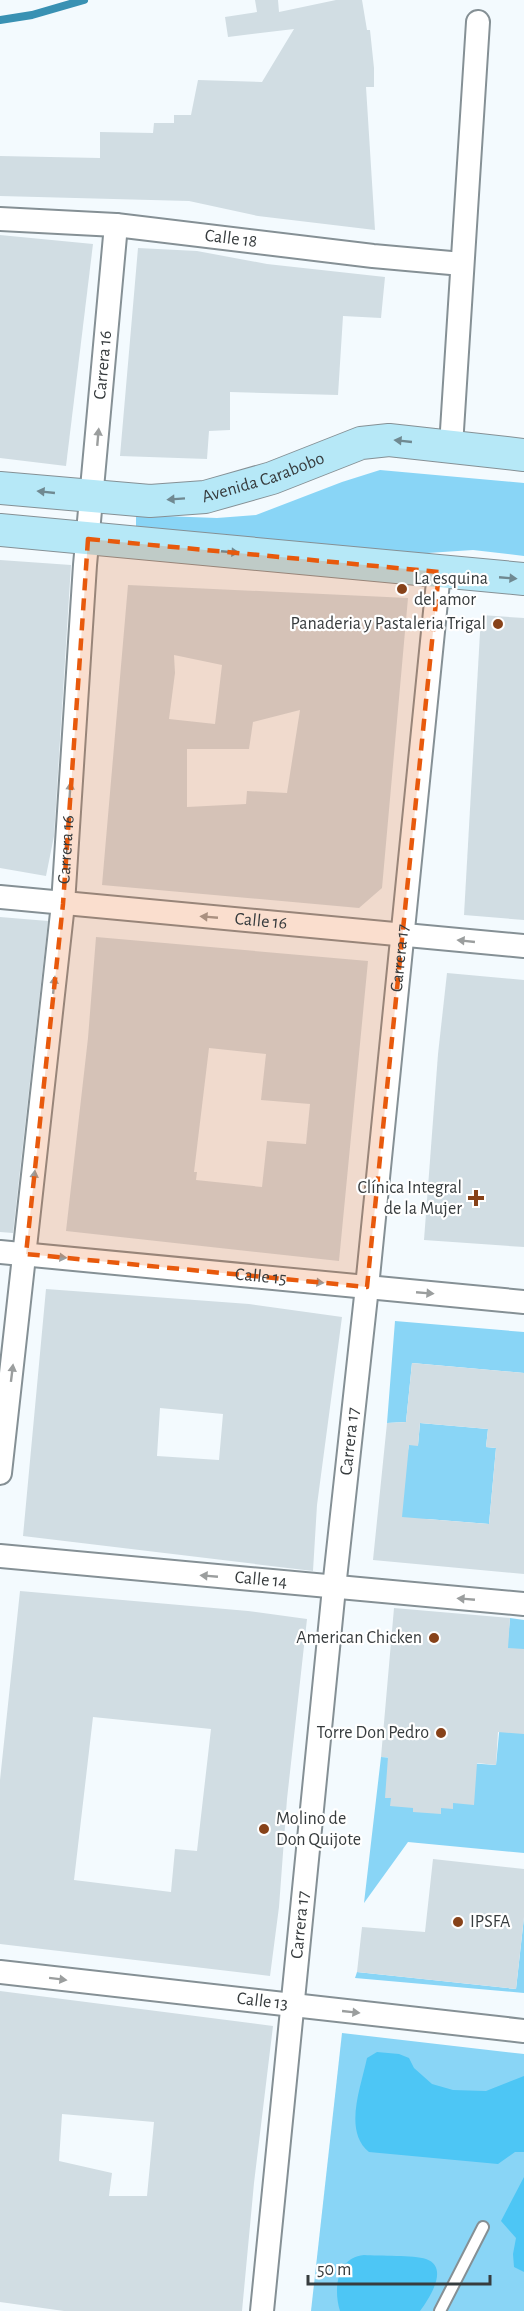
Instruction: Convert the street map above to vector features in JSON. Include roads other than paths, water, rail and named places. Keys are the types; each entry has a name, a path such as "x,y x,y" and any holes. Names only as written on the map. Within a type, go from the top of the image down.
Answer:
{"main road":[{"name":"Avenida Carabobo","path":"0,488 150,501 205,497 263,481 361,443 389,440 524,455"},
{"path":"0,530 524,579"}],"street":[{"path":"451,446 478,22"},
{"name":"Calle 18","path":"0,219 116,225 373,256 462,264"},
{"name":"Carrera 16","path":"0,1473 63,904 88,539 116,225"},
{"name":"Carrera 17","path":"262,2311 439,572"},
{"name":"Calle 16","path":"0,897 524,946"},
{"name":"Calle 15","path":"0,1252 524,1302"},
{"name":"Calle 14","path":"0,1556 524,1604"},
{"name":"Calle 13","path":"0,1972 524,2031"}],"lane":[{"path":"440,2311 483,2227"}],"waterway":[{"path":"0,20 32,15 84,0"}],"place":[{"name":"La esquina del amor","path":"402,589"},
{"name":"Panaderia y Pastaleria Trigal","path":"498,624"},
{"name":"Clínica Integral de la Mujer","path":"476,1198"},
{"name":"American Chicken","path":"434,1638"},
{"name":"Torre Don Pedro","path":"441,1733"},
{"name":"Molino de Don Quijote","path":"264,1829"},
{"name":"IPSFA","path":"458,1922"}]}
